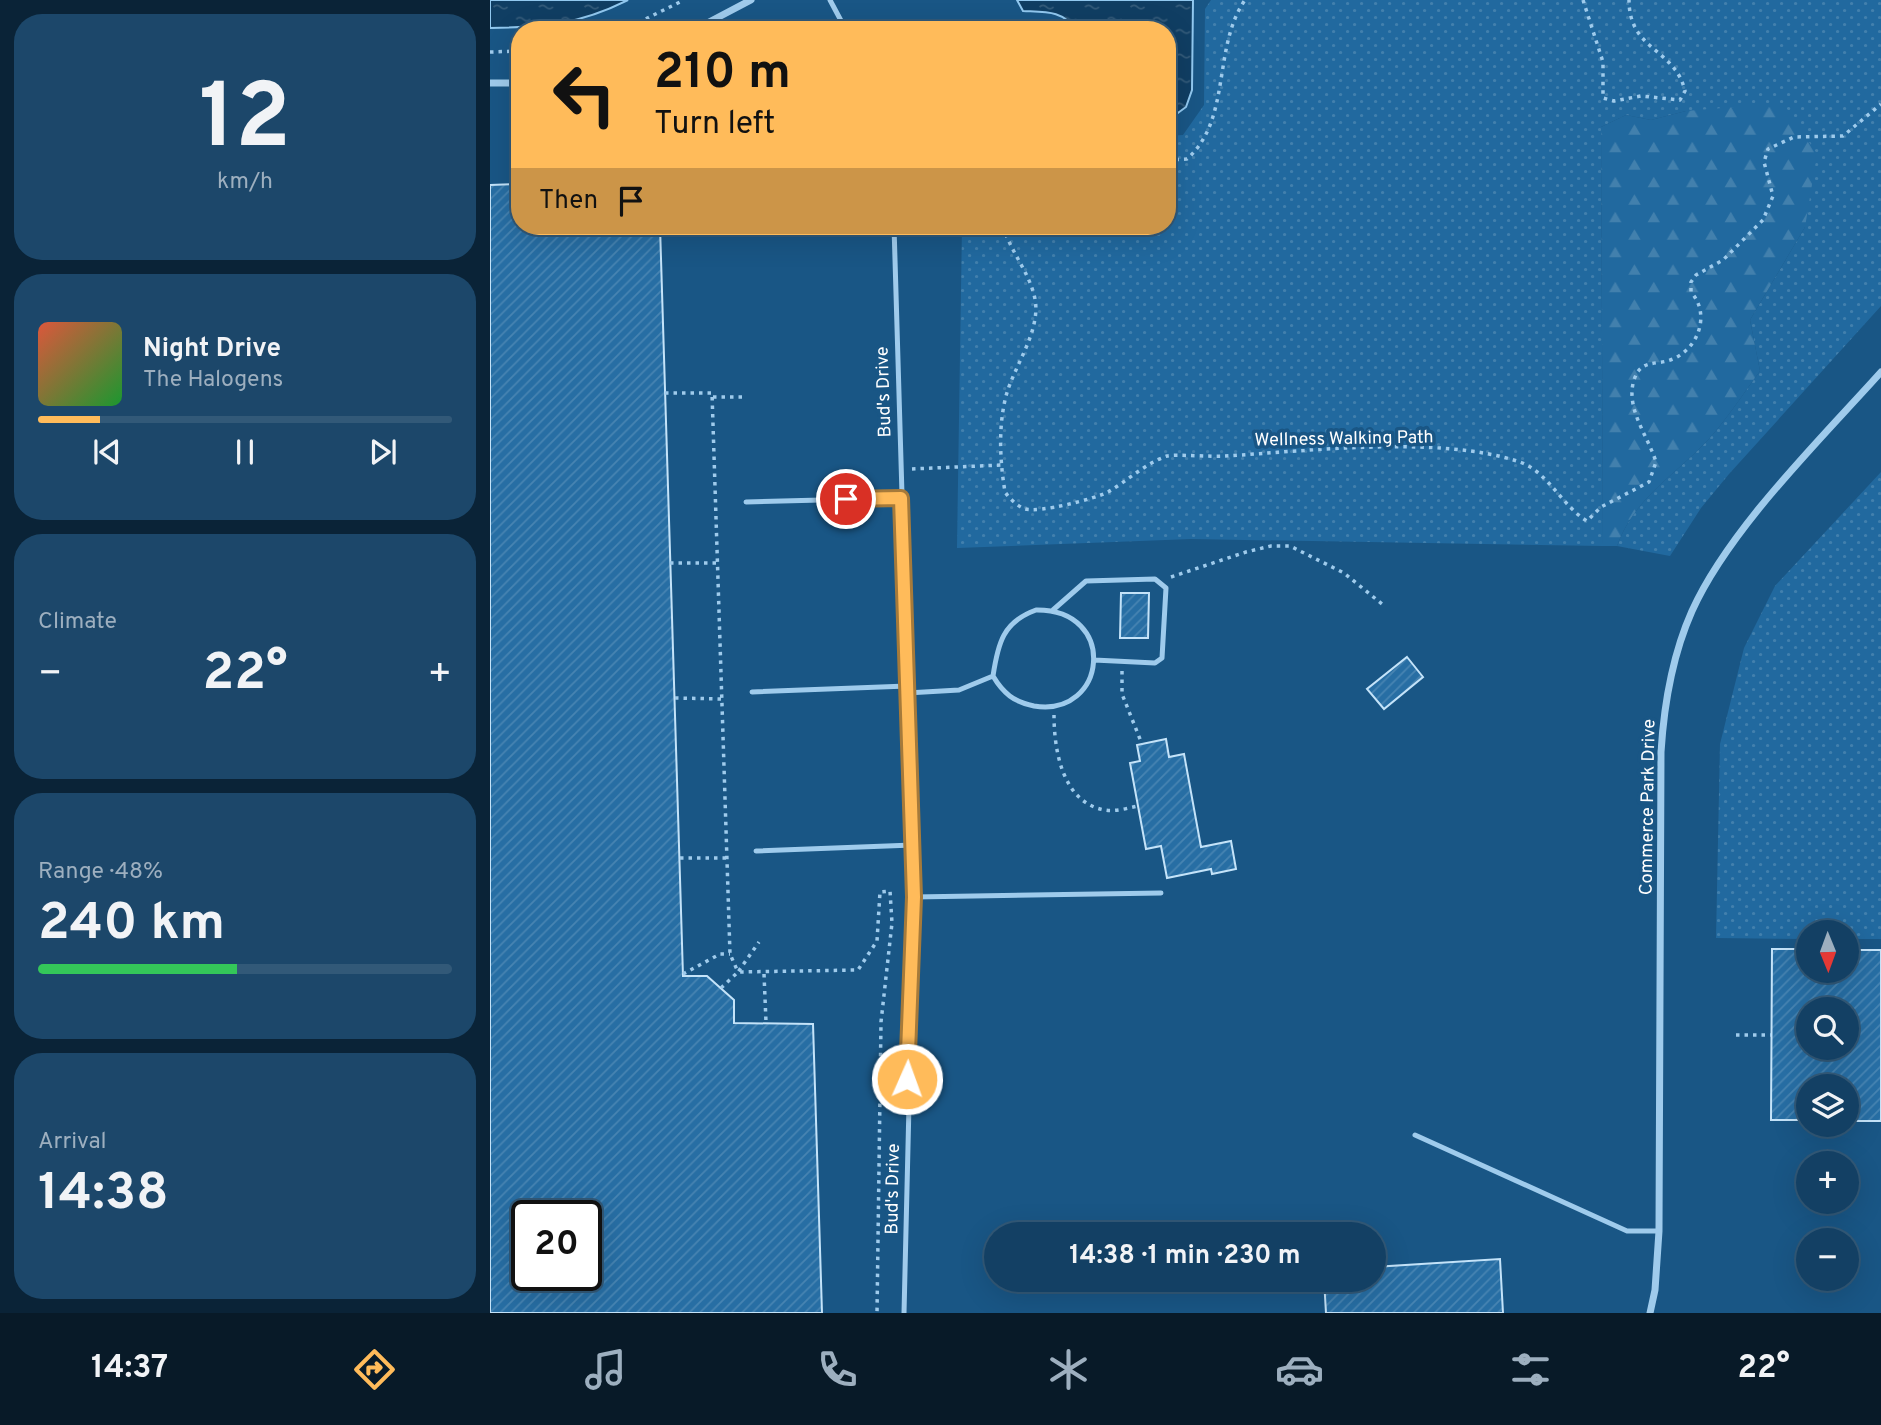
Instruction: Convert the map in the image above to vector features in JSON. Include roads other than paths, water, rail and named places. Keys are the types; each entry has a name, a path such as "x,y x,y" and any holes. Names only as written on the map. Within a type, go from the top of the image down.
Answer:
{"street":[{"path":"711,21 751,0"},
{"path":"490,83 511,83"},
{"name":"Commerce Park Drive","path":"1650,1313 1655,1290 1659,1231 1661,752 1663,711 1671,671 1691,612 1733,542 1881,372"}],"lane":[{"path":"830,0 841,21"},
{"name":"Bud's Drive","path":"894,235 914,897 904,1313"},
{"path":"747,502 901,498"},
{"path":"1052,610 1086,581 1155,579 1166,588 1162,658 1155,663 1094,660"},
{"path":"1036,610 1052,610 1068,615 1081,624 1090,638 1094,660 1087,685 1076,697 1046,708 1016,701 1002,691 993,676 1000,639 1008,626 1021,616 1036,610"},
{"path":"752,691 959,690 993,676"},
{"path":"756,851 913,845"},
{"path":"914,897 1161,893"},
{"path":"1415,1135 1627,1231 1659,1231"}],"water":[{"path":"490,0 628,0 577,20 511,21 511,27 490,28"},
{"path":"1017,0 1193,0 1192,90 1186,107 1176,114 1176,21 1068,21 1059,15 1046,12 1023,11"}]}
